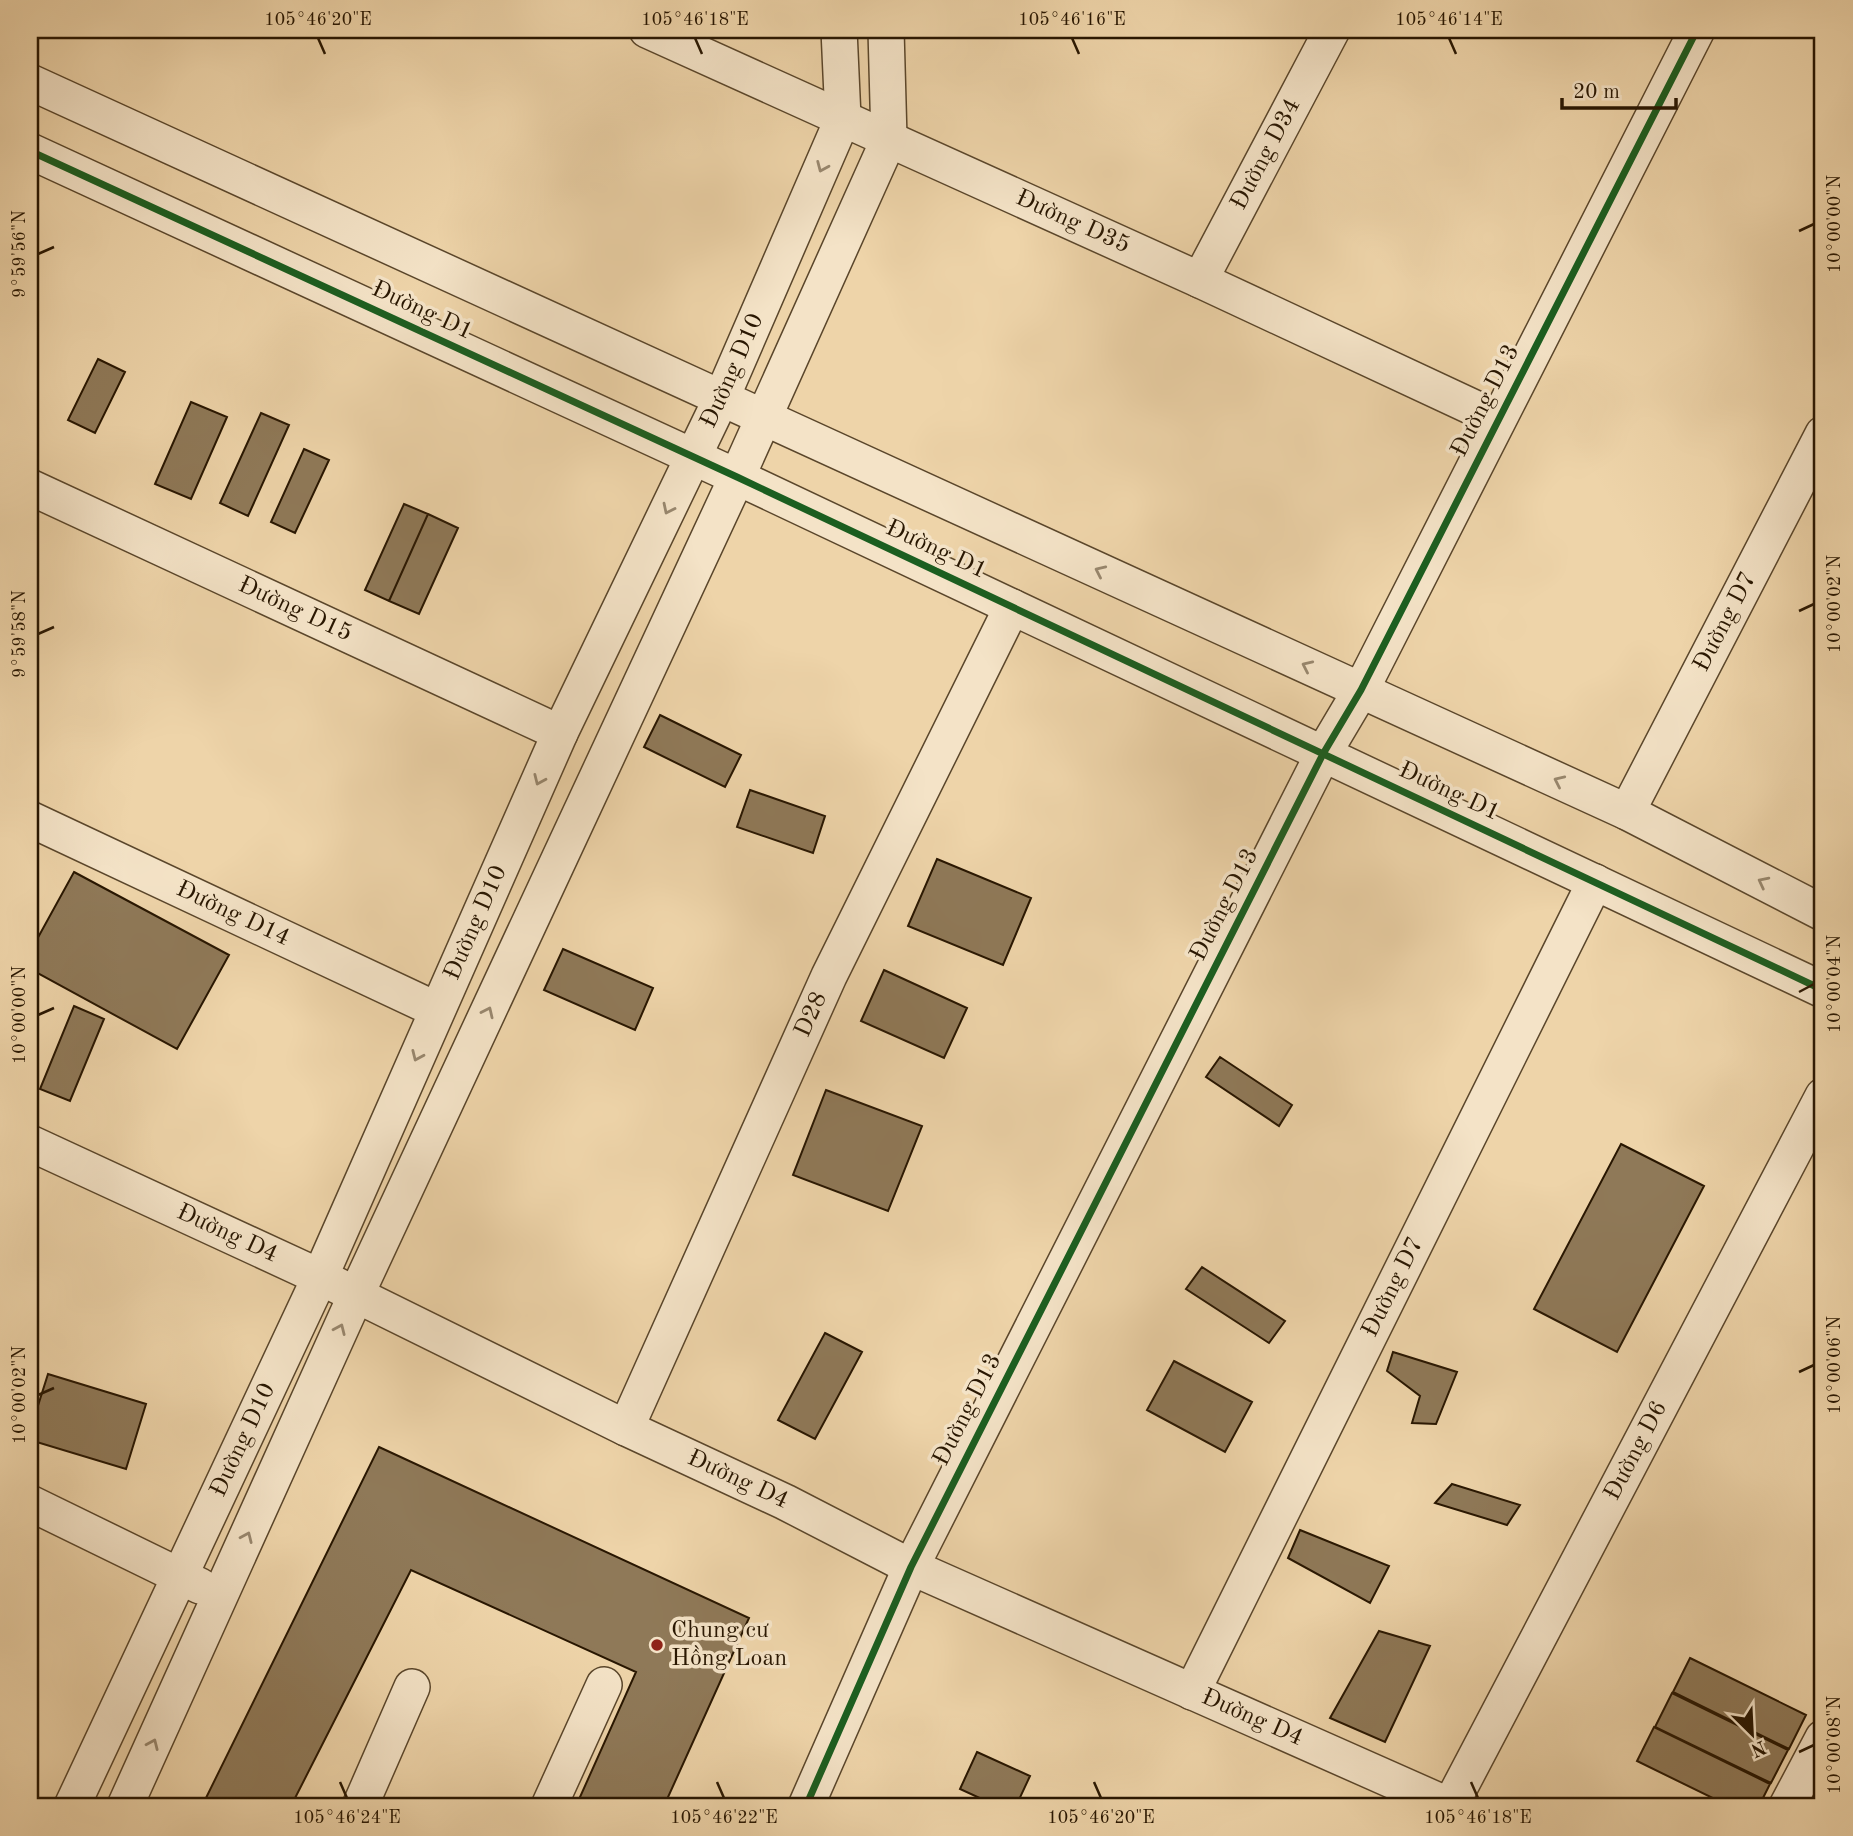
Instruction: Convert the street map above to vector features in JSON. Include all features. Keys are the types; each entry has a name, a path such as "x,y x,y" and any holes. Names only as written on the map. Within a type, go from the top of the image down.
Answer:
{"street":[{"name":"Đường D35","path":"647,30 1200,280 1498,419"},
{"name":"Đường D10","path":"72,1806 320,1278 559,733 722,397 843,118 839,30"},
{"name":"Đường D10","path":"125,1806 356,1295 737,477 889,139 886,30"},
{"name":"Đường D34","path":"1200,280 1332,30"},
{"name":"Đường D13","path":"806,1806 911,1567 1323,754 1360,690 1697,30"},
{"name":"Đường D1","path":"30,82 1627,812 1823,913"},
{"name":"Đường D1","path":"30,151 737,477 1823,990"},
{"name":"Đường D7","path":"1627,812 1823,434"},
{"name":"Đường D15","path":"30,486 559,733"},
{"name":"D28","path":"626,1428 829,976 1012,607"},
{"name":"Đường D14","path":"30,819 438,1010"},
{"name":"Đường D7","path":"1192,1692 1595,882"},
{"name":"Đường D6","path":"1450,1806 1823,1096"},
{"name":"Đường D4","path":"30,1143 356,1295 626,1428 785,1502 911,1567 1450,1806"},
{"path":"30,1503 220,1596"},
{"path":"549,1806 604,1685"},
{"path":"360,1806 412,1687"},
{"path":"1787,1806 1823,1738"}],"building":[{"path":"98,359 125,372 95,433 68,420"},
{"path":"191,402 227,417 191,499 155,484"},
{"path":"261,413 289,425 248,516 220,503"},
{"path":"304,449 329,460 295,533 271,522"},
{"path":"404,504 428,514 389,601 365,590"},
{"path":"428,514 458,528 419,614 389,601"},
{"path":"660,715 741,755 725,787 644,747"},
{"path":"750,790 825,816 813,853 737,827"},
{"path":"937,859 1031,898 1003,965 908,926"},
{"path":"74,872 229,955 177,1049 30,969 30,952"},
{"path":"563,949 653,988 635,1030 544,990"},
{"path":"884,970 967,1008 944,1058 861,1021"},
{"path":"74,1006 104,1019 70,1101 40,1089"},
{"path":"1220,1057 1292,1105 1279,1126 1206,1077"},
{"path":"826,1090 922,1126 888,1211 793,1175"},
{"path":"1621,1144 1704,1186 1617,1352 1534,1309"},
{"path":"1202,1267 1285,1321 1269,1343 1186,1289"},
{"path":"825,1333 862,1352 815,1439 778,1420"},
{"path":"1393,1352 1457,1372 1436,1424 1412,1423 1420,1396 1387,1371"},
{"path":"1174,1361 1252,1402 1225,1452 1147,1410"},
{"path":"48,1374 146,1404 126,1469 30,1440 30,1431"},
{"name":"Chung cư Hồng Loan","path":"379,1447 749,1618 664,1806 576,1806 636,1672 411,1570 291,1806 202,1806"},
{"path":"1452,1484 1520,1505 1507,1525 1435,1503"},
{"path":"1300,1530 1389,1566 1370,1603 1288,1558"},
{"path":"1379,1631 1430,1646 1385,1742 1330,1718"},
{"path":"1690,1658 1806,1715 1789,1749 1673,1692"},
{"path":"1672,1693 1788,1750 1771,1783 1655,1727"},
{"path":"1654,1727 1770,1784 1759,1806 1729,1806 1637,1761"},
{"path":"977,1752 1030,1776 1016,1806 997,1806 960,1789"}],"cycle path":[{"path":"806,1806 911,1567 1323,754 1361,690 1697,30"},
{"path":"30,151 737,477 1823,990"}],"place":[{"name":"Chung cư Hồng Loan","path":"657,1645"}]}
